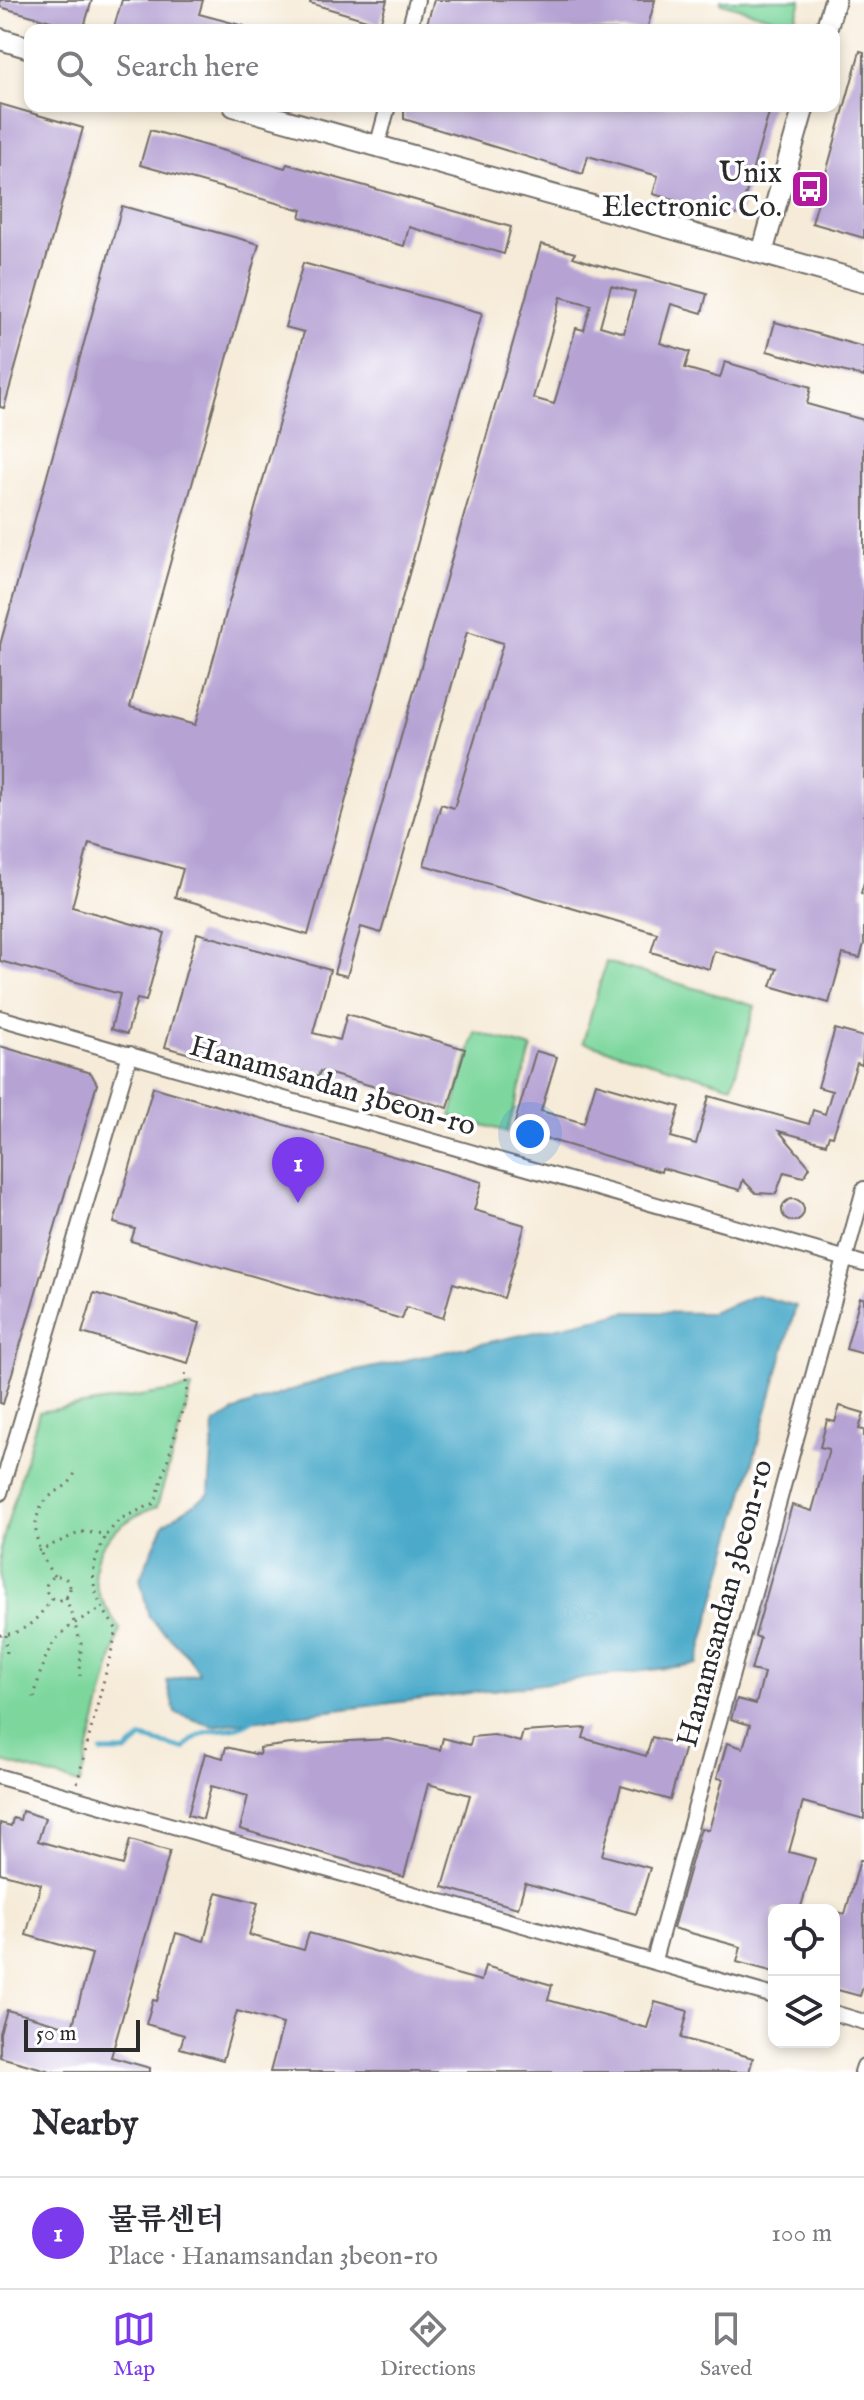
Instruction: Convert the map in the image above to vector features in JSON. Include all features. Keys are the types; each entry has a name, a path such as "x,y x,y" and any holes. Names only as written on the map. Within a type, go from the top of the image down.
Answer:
{"street":[{"path":"411,24 417,0"},
{"path":"828,24 835,0"},
{"path":"0,39 24,46"},
{"path":"255,112 864,282"},
{"path":"377,147 386,112"},
{"path":"762,253 802,112"},
{"name":"Hanamsandan 3beon-ro","path":"0,1018 864,1264"},
{"path":"0,1493 130,1054"},
{"name":"Hanamsandan 3beon-ro","path":"654,1960 864,1189"},
{"path":"0,1777 768,1994"},
{"path":"840,2015 864,2022"}],"path":[{"path":"73,1798 117,1630 92,1583 92,1569 107,1534 120,1519 155,1503 187,1394 185,1371"},
{"path":"75,1472 72,1481 50,1496 39,1516 35,1540 38,1551 54,1576 68,1582 66,1597 81,1644 80,1676"},
{"path":"38,1551 81,1532 107,1534"},
{"path":"0,1635 27,1627 40,1617 51,1599 46,1584 54,1576"},
{"path":"51,1599 66,1597"},
{"path":"34,1698 48,1648 76,1622 103,1608"},
{"path":"6,1635 7,1656"}],"green space":[{"path":"721,0 801,0 794,24 721,3"},
{"path":"606,962 755,1006 732,1086 583,1042"},
{"path":"475,1032 532,1048 507,1132 451,1116"},
{"path":"192,1388 157,1507 121,1526 97,1557 96,1584 106,1608 120,1629 80,1784 0,1761 0,1550 39,1412"}],"water":[{"path":"756,1295 796,1306 697,1664 212,1726 175,1713 167,1681 199,1673 188,1656 149,1617 140,1578 164,1524 209,1494 214,1424 243,1407 333,1376 627,1312 711,1313"}],"building":[{"path":"0,0 92,0 85,24 61,24 0,7"},
{"path":"122,0 203,0 199,14 236,24 115,24"},
{"path":"311,0 387,0 380,24 310,3"},
{"path":"434,0 655,0 649,24 427,24"},
{"path":"860,51 864,52 864,238 812,223"},
{"path":"0,104 83,128 4,408 0,407"},
{"path":"404,112 769,112 741,211 734,217 653,194 658,176 588,156 583,174 404,119"},
{"path":"150,130 285,168 287,164 511,227 504,254 409,227 404,246 300,217 302,210 140,165"},
{"path":"122,206 259,244 130,707 195,725 304,332 285,327 303,263 482,313 308,935 175,897 183,869 89,843 72,907 165,933 146,1001 137,999 127,1034 111,1029 120,994 0,961 0,645"},
{"path":"541,244 575,253 573,257 595,264 707,294 702,313 671,304 660,343 690,352 685,368 720,378 725,362 811,387 807,404 864,420 864,882 861,893 864,894 864,944 860,958 843,954 829,1003 771,986 777,969 714,951 709,969 651,952 657,933 424,865 441,804 454,808 503,643 467,632 381,933 361,927 347,976 334,973","holes":["611,286 635,292 624,333 600,326","561,297 591,305 584,330 576,328 554,404 533,398"]},
{"path":"775,322 864,347 864,377 767,351"},
{"path":"197,933 330,970 313,1033 340,1040 347,1014 465,1049 448,1108 320,1071 318,1077 302,1072 299,1084 165,1047"},
{"path":"835,1029 864,1037 862,1065 857,1063 833,1136 829,1135 826,1144 779,1131 810,1167 804,1177 784,1172 776,1194 756,1193 743,1180 740,1190 662,1168 661,1172 513,1129 536,1051 557,1057 541,1111 584,1123 596,1083 680,1107 671,1137 696,1144 709,1096 809,1124 813,1110 825,1114 832,1091 818,1087"},
{"path":"0,1046 91,1073 97,1084 3,1404 0,1403"},
{"path":"153,1087 482,1182 474,1210 525,1225 504,1298 453,1283 443,1318 406,1307 402,1319 131,1241 135,1229 114,1223"},
{"path":"793,1199 801,1202 804,1210 801,1218 793,1221 785,1218 782,1210 785,1202"},
{"path":"94,1293 200,1323 188,1363 82,1333"},
{"path":"860,1298 864,1298 864,1354 846,1349"},
{"path":"840,1406 864,1413 859,1429 864,1430 864,1819 803,1802 789,1852 815,1859 802,1904 768,1904 768,1970 737,1962 741,1947 673,1928 701,1828 709,1830 723,1779 717,1778 727,1743 743,1748 750,1725 731,1719 737,1699 756,1704 764,1673 751,1670 760,1638 755,1636 792,1505 812,1511 829,1449 820,1447 827,1420 835,1422"},
{"path":"586,1728 583,1738 646,1756 652,1737 685,1746 670,1800 621,1786 602,1855 650,1868 636,1914 525,1883 518,1908 443,1887 470,1795 428,1784 404,1877 240,1829 248,1796 211,1786 203,1819 188,1815 205,1753 223,1758 226,1747 259,1755 260,1748 291,1744 389,1739 440,1750 443,1738 470,1745 472,1737 494,1735 520,1742 523,1732"},
{"path":"22,1811 45,1818 38,1841 123,1865 130,1840 170,1851 111,2057 150,2068 150,2072 54,2072 0,2057 0,2033 7,2010 72,2028 92,1954 26,1935 41,1884 0,1873 0,1823 11,1826 13,1818 20,1820"},
{"path":"860,1860 864,1860 864,1984 860,1996 840,1991 840,1913 845,1914"},
{"path":"217,1892 258,1903 249,1935 304,1950 309,1933 481,1981 485,1966 552,1985 548,2000 647,2028 655,2002 688,2011 681,2038 753,2058 749,2072 270,2072 283,2024 237,2011 223,2060 180,2048 184,2035 146,2024 153,2000 157,2001 176,1933 204,1941"}],"waterway":[{"path":"102,1752 126,1752 142,1738 184,1749 202,1734 235,1728 255,1718"}],"place":[{"name":"Unix Electronic Co.","path":"810,189"},
{"name":"물류센터","path":"298,1203"}]}
